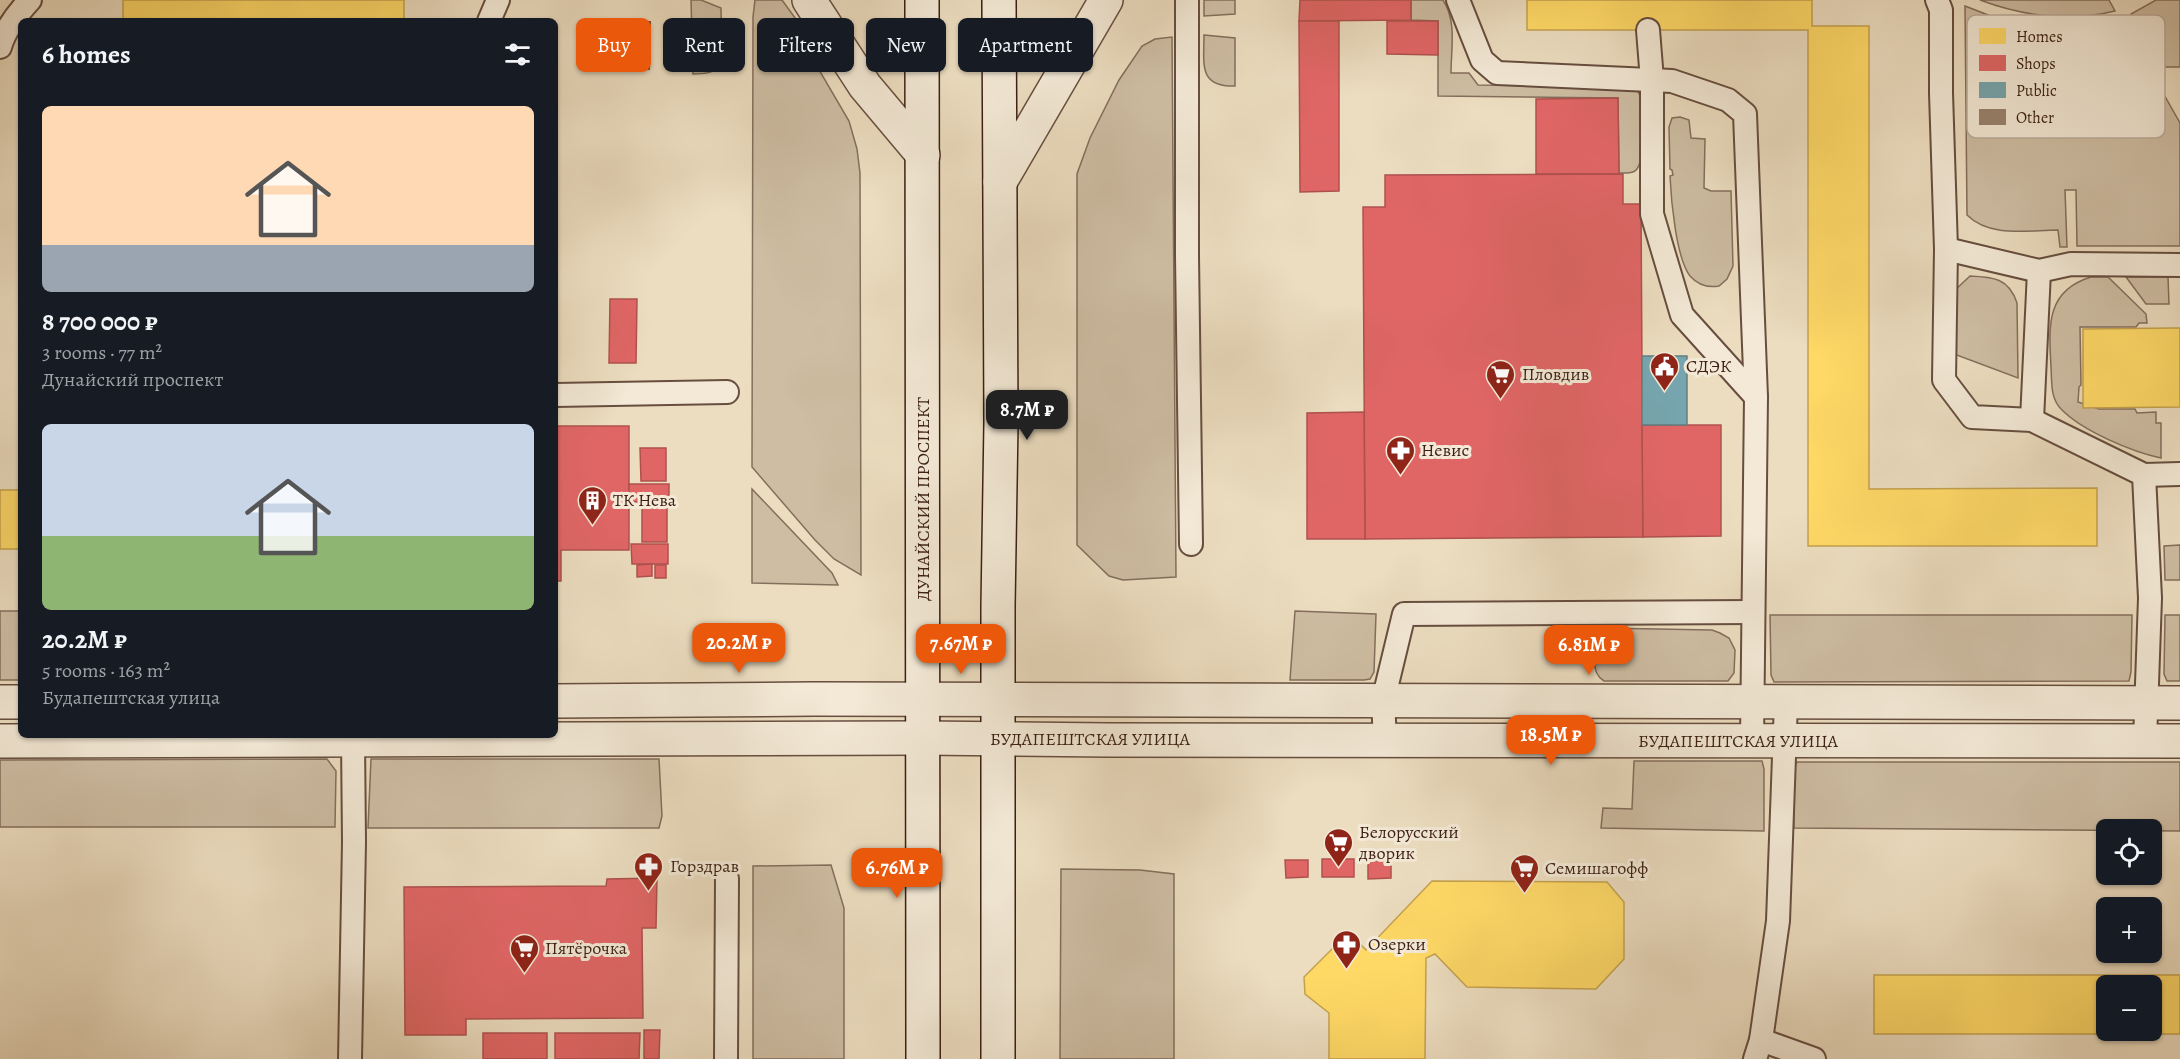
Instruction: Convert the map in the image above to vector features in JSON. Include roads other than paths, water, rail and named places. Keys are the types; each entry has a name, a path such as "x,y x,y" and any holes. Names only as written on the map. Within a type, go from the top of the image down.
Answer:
{"street":[{"path":"809,0 865,86 922,155"},
{"name":"ДУНАЙСКИЙ ПРОСПЕКТ","path":"922,0 923,1059"},
{"path":"998,1059 1001,423 999,0"},
{"path":"1000,182 1106,0"},
{"name":"БУДАПЕШТСКАЯ УЛИЦА","path":"558,701 2180,704"},
{"path":"0,702 18,702"},
{"name":"БУДАПЕШТСКАЯ УЛИЦА","path":"0,741 189,738 353,740 923,738 2180,741"}],"lane":[{"path":"0,47 12,22 30,0"},
{"path":"490,18 498,0"},
{"path":"1187,0 1191,544"},
{"path":"1458,0 1482,60 1497,73 1672,81 1728,100 1745,114 1756,397 1752,741"},
{"path":"1937,0 1941,10 1946,249 1944,380 1972,417 2032,420 2144,475 2180,474"},
{"path":"1648,30 1652,80 1652,214 1682,315 1756,397"},
{"path":"1946,249 2039,271 2071,264 2180,264"},
{"path":"2032,420 2039,271"},
{"path":"558,395 727,392"},
{"path":"2144,475 2150,598 2145,741"},
{"path":"1385,740 1383,701 1404,614 1753,612"},
{"path":"1786,702 1778,921 1758,1050 1814,1059"},
{"path":"350,1059 354,842 353,740"},
{"path":"726,1059 727,879"}],"place":[{"name":"СДЭК","path":"1665,392"},
{"name":"Пловдив","path":"1501,400"},
{"name":"Невис","path":"1400,476"},
{"name":"ТК Нева","path":"592,526"},
{"name":"Белорусский дворик","path":"1338,868"},
{"name":"Горздрав","path":"649,892"},
{"name":"Семишагофф","path":"1524,894"},
{"name":"Озерки","path":"1347,970"},
{"name":"Пятёрочка","path":"524,974"}]}
